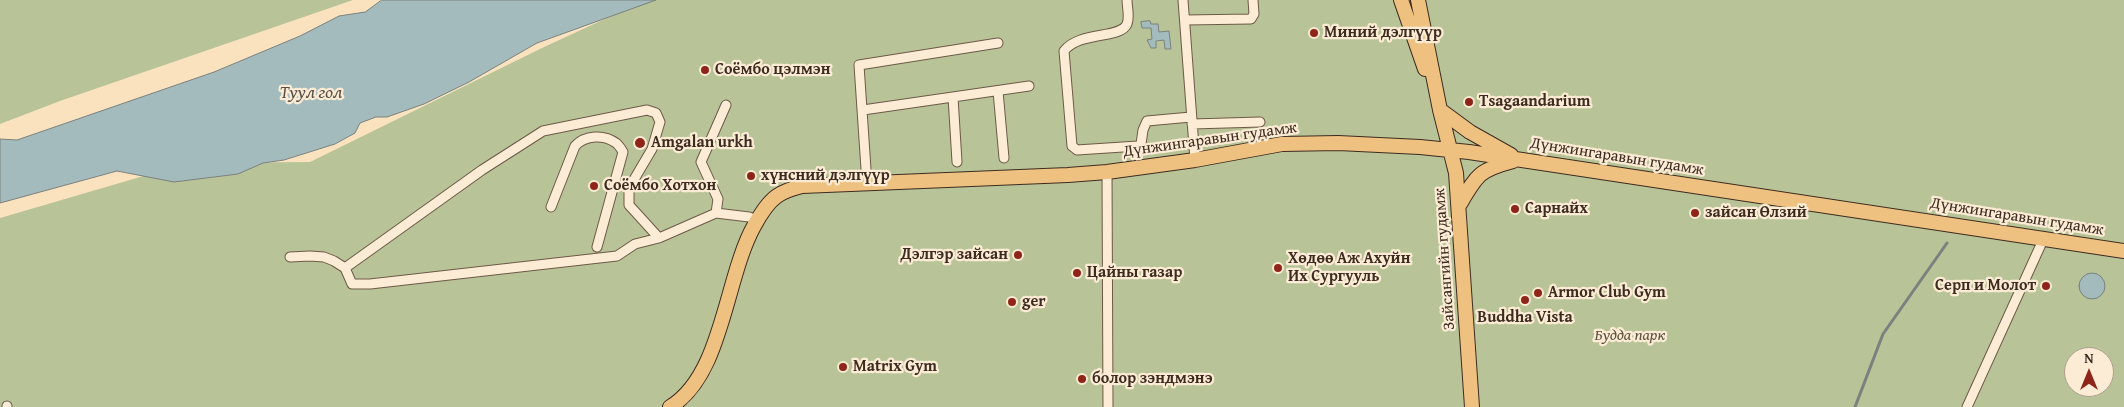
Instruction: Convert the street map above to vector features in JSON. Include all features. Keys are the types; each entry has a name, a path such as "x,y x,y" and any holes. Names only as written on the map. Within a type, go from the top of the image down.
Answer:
{"main road":[{"name":"Зайсангийн гудамж","path":"1401,0 1440,110"},
{"name":"Зайсангийн гудамж","path":"1418,0 1440,110 1456,173 1460,204 1472,407"},
{"path":"1440,110 1470,132 1518,159"},
{"name":"Дүнжингаравын гудамж","path":"670,407 688,393 711,354 740,256 757,220 763,210 777,196 802,186 1107,172 1195,160 1282,144 1338,142 1450,150 1518,159 2124,251"},
{"path":"1460,204 1474,181 1483,171 1518,159"}],"street":[{"path":"1127,0 1128,20 1126,26 1120,31 1078,40 1070,43 1064,51 1072,146 1077,150 1138,146 1141,144 1146,121 1260,122"},
{"path":"1183,0 1195,160"},
{"path":"1185,20 1250,19 1254,14 1254,0"},
{"path":"867,184 859,65 998,43"},
{"path":"863,110 1029,86"},
{"path":"998,91 1004,158"},
{"path":"953,97 957,162"},
{"path":"716,213 718,199 701,162 726,105"},
{"path":"345,268 482,170 543,131 647,110 656,113 660,122 652,149 628,188 628,205 659,238"},
{"path":"551,207 575,146 579,142 588,137 601,137 616,143 623,152 597,247"},
{"path":"1107,172 1108,407"},
{"path":"290,257 324,257 345,268 350,281 354,285 393,282 617,256 635,244 659,238 716,213 749,217 757,220"},
{"path":"1967,407 2043,240"}],"green space":[{"path":"0,0 353,0 60,101 0,124"},
{"name":"Будда парк","path":"646,0 2124,0 2124,407 0,407 0,218 188,163 310,162 544,47"}],"water":[{"name":"Туул гол","path":"382,0 656,0 537,43 469,82 424,104 387,117 376,117 360,123 355,133 335,144 284,160 263,163 238,174 174,182 117,171 0,203 0,139 17,140 214,72 300,36 339,16 365,12"},
{"path":"1150,21 1151,24 1158,24 1159,32 1169,31 1171,49 1165,49 1164,40 1156,41 1156,48 1151,48 1147,40 1152,39 1151,28 1142,28 1141,22"},
{"path":"2092,273 2101,277 2105,286 2101,295 2092,299 2083,295 2079,286 2083,277"}],"waterway":[{"path":"1855,407 1883,334 1947,243"}],"place":[{"name":"Миний дэлгүүр","path":"1314,33"},
{"name":"Соёмбо цэлмэн","path":"705,70"},
{"name":"Tsagaandarium","path":"1469,102"},
{"name":"Amgalan urkh","path":"640,143"},
{"name":"хүнсний дэлгүүр","path":"751,176"},
{"name":"Соёмбо Хотхон","path":"594,186"},
{"name":"Сарнайх","path":"1515,209"},
{"name":"зайсан Өлзий","path":"1695,213"},
{"name":"Дэлгэр зайсан","path":"1018,255"},
{"name":"Хөдөө Аж Ахуйн Их Сургууль","path":"1278,268"},
{"name":"Цайны газар","path":"1077,273"},
{"name":"Серп и Молот","path":"2046,286"},
{"name":"Armor Club Gym","path":"1538,293"},
{"name":"Buddha Vista","path":"1525,300"},
{"name":"ger","path":"1012,302"},
{"name":"Matrix Gym","path":"843,367"},
{"name":"болор зэндмэнэ","path":"1082,379"}]}
